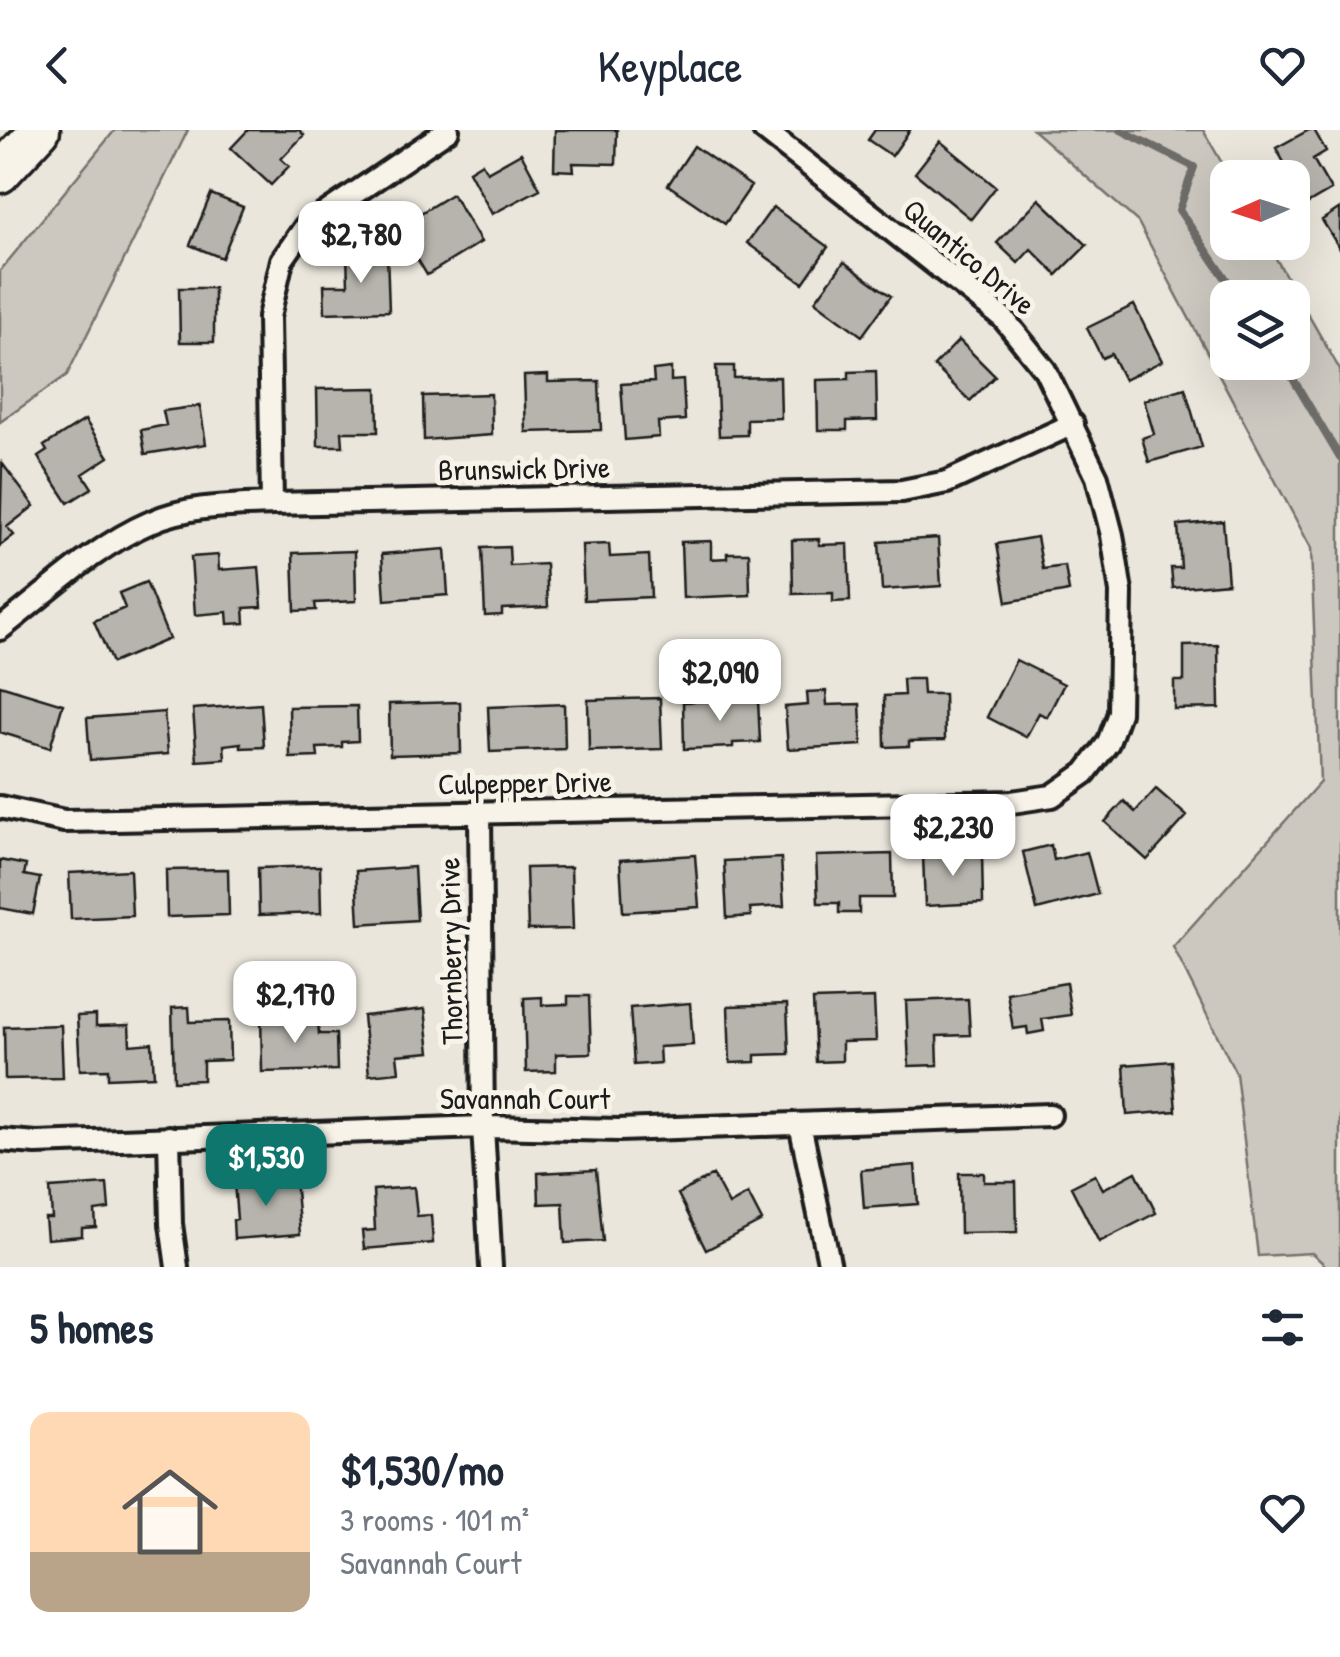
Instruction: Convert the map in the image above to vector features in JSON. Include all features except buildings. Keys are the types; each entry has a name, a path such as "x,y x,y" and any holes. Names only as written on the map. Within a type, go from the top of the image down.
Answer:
{"highway":[{"path":"0,172 40,130"}],"street":[{"path":"272,504 269,317 282,260 304,227 448,130"},
{"name":"Quantico Drive","path":"764,130 1004,318 1045,370 1097,477 1121,592 1119,713 1108,744 1085,773 1052,796"},
{"name":"Brunswick Drive","path":"0,629 105,546 152,521 201,508 902,491 947,482 1073,424"},
{"name":"Culpepper Drive","path":"0,807 64,821 953,804 1052,796"},
{"name":"Thornberry Drive","path":"480,814 483,1128 491,1267"},
{"name":"Savannah Court","path":"0,1140 483,1128 619,1130 1050,1115"},
{"path":"800,1124 830,1267"},
{"path":"169,1137 170,1224 178,1267"}],"shaded area":[{"path":"115,130 188,130 67,375 0,422 0,271"},
{"path":"1033,130 1203,130 1220,160 1210,160 1210,260 1277,260 1288,280 1210,280 1210,358 1138,222"},
{"path":"1310,318 1340,370 1340,1267 1327,1267 1312,1253 1258,1256 1236,1073 1173,947 1320,782 1311,548 1222,380 1310,380"}],"waterway":[{"path":"1121,130 1194,167 1179,210 1227,280"},
{"path":"1294,380 1340,458"}]}
